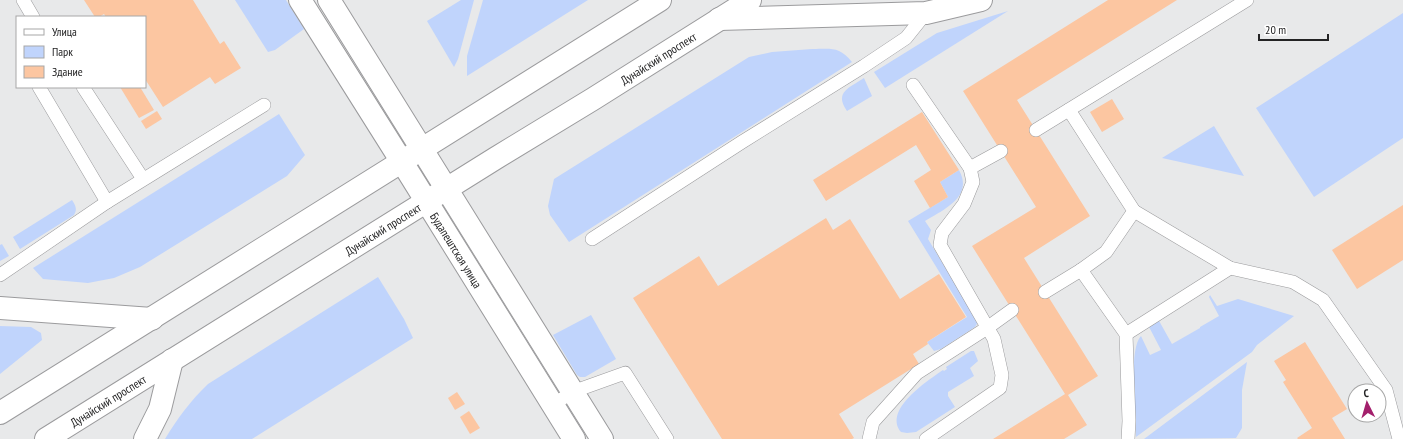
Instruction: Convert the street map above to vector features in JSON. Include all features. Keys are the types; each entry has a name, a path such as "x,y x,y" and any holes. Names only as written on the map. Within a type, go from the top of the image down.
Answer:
{"main road":[{"name":"Будапештская улица","path":"300,0 574,439"},
{"name":"Будапештская улица","path":"329,0 602,439"},
{"path":"0,413 660,0"},
{"name":"Дунайский проспект","path":"46,439 750,0"},
{"path":"719,19 926,13 981,0"},
{"path":"0,308 152,319"},
{"path":"145,439 160,409 172,360"}],"lane":[{"path":"23,0 32,16"},
{"path":"1036,130 1247,0"},
{"path":"592,239 906,38 926,13"},
{"path":"913,85 970,168 973,182 964,204 942,233 940,245 994,339 1002,375 1000,388 926,439"},
{"path":"40,88 107,202"},
{"path":"84,88 143,179"},
{"path":"0,275 107,202 264,105"},
{"path":"1069,110 1134,211 1230,268 1293,282 1323,300 1386,390 1399,439"},
{"path":"970,168 1001,152"},
{"path":"1045,292 1081,270 1106,252 1134,211"},
{"path":"1126,334 1230,268"},
{"path":"1081,270 1126,334 1129,421 1128,439"},
{"path":"869,439 874,422 917,373 1012,310"},
{"path":"553,405 572,392 625,373 667,439"}],"green space":[{"path":"235,0 286,0 304,29 275,50 268,52"},
{"path":"461,0 474,0 458,59 454,67 427,21"},
{"path":"483,0 588,0 467,76 467,56"},
{"path":"1008,11 885,88 874,72 937,33"},
{"path":"1403,13 1403,138 1314,197 1256,108"},
{"path":"830,49 839,51 852,62 569,242 550,215 548,206 554,179 749,57 772,52"},
{"path":"864,78 872,96 847,111 843,105 842,99 845,91"},
{"path":"279,114 305,155 287,176 140,267 114,278 88,283 43,279 33,268"},
{"path":"1214,126 1244,176 1162,158"},
{"path":"959,170 963,179 963,188 960,195 948,207 925,221 931,230 928,239 978,322 975,327 941,349 934,351 927,342 967,317 908,221 948,197 940,182"},
{"path":"72,200 76,209 74,215 20,249 13,237"},
{"path":"2,244 9,256 0,261 0,245"},
{"path":"378,277 404,319 413,338 252,439 165,439 174,424 208,384"},
{"path":"1210,295 1217,306 1238,299 1294,316 1257,345 1252,352 1136,437 1134,368 1137,343 1141,336 1150,355 1161,350 1148,325 1158,319 1172,344 1219,316 1209,297"},
{"path":"591,315 616,359 585,377 580,377 577,375 553,335"},
{"path":"0,326 31,327 41,333 42,340 0,374"},
{"path":"971,351 974,351 978,361 970,368 974,376 948,392 948,396 955,407 916,432 901,432 897,423 898,415 902,406 909,397 927,381 943,370 944,371 947,369 946,367"},
{"path":"1247,362 1242,390 1242,428 1236,438 1144,439"}],"building":[{"path":"84,0 193,0 220,44 224,41 241,68 215,84 210,77 163,107 146,81 146,16 105,16 104,14 101,16 94,16"},
{"path":"1108,0 1177,0 1017,100 1090,216 1024,258 1098,376 1068,395 1087,425 1064,439 993,439 1065,394 972,246 1036,207 963,91"},
{"path":"121,88 141,88 154,110 139,118"},
{"path":"1112,99 1124,119 1102,132 1090,112"},
{"path":"157,111 162,119 146,129 141,121"},
{"path":"922,112 959,170 940,182 948,197 930,208 914,181 931,170 916,145 826,201 813,180"},
{"path":"1403,205 1403,260 1357,289 1332,250"},
{"path":"826,218 833,230 850,219 900,299 939,274 966,317 927,342 928,344 913,354 919,364 839,414 854,438 852,439 722,439 633,298 699,256 718,286"},
{"path":"1305,342 1347,409 1332,418 1345,439 1297,438 1312,428 1283,382 1286,380 1274,361"},
{"path":"457,392 465,404 455,410 448,398"},
{"path":"469,411 480,428 470,434 460,417"}]}
